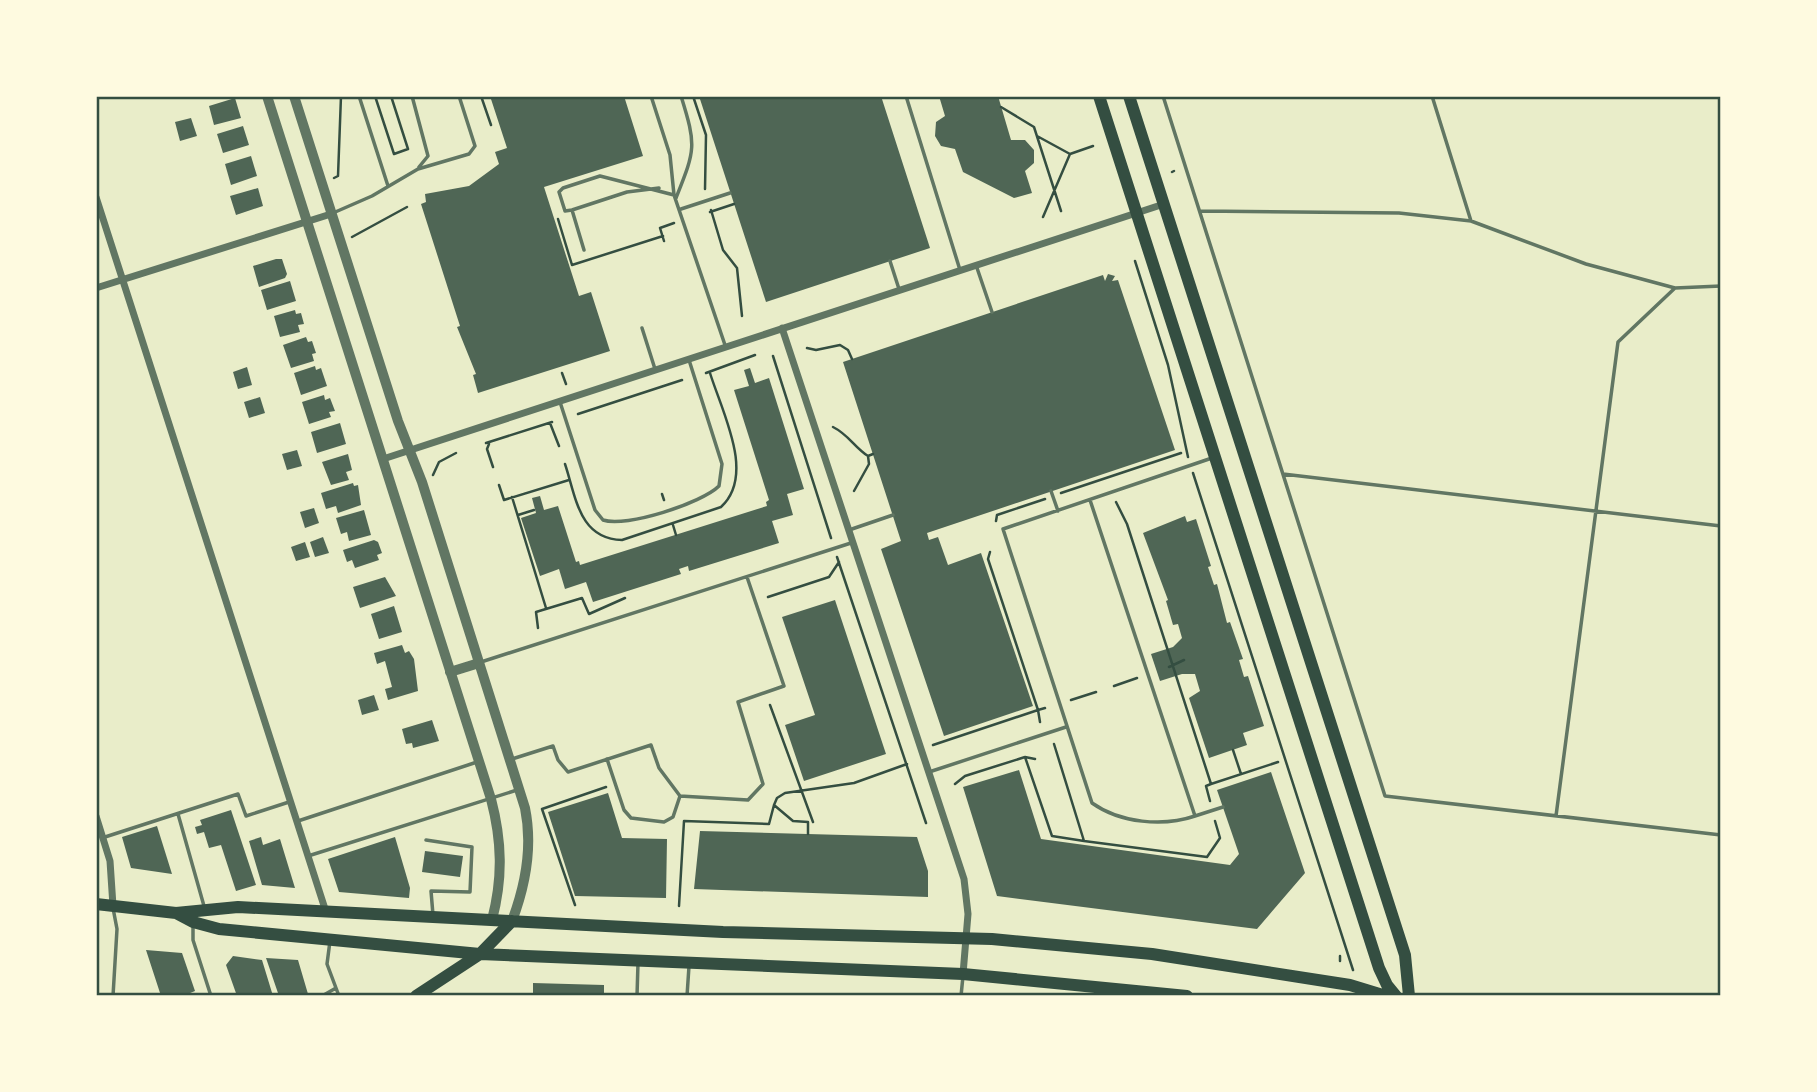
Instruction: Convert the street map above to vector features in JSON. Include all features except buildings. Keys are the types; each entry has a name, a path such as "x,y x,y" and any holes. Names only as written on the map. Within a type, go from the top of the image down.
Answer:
{"main road":[{"path":"1098,96 1379,968 1396,996"},
{"path":"1129,96 1405,956 1409,996"},
{"path":"96,904 176,913 237,907 723,932 966,937 1152,954 1360,987 1386,996"},
{"path":"176,913 193,922 219,929 480,954 638,963 963,974 1099,990 1187,996"},
{"path":"480,954 492,920"},
{"path":"416,996 480,954 512,921"}],"street":[{"path":"267,96 491,799 501,854 499,886 492,920"},
{"path":"294,96 519,789 530,842 523,884 512,921"},
{"path":"96,197 326,912"},
{"path":"383,459 1164,204"},
{"path":"96,288 331,214"},
{"path":"782,328 964,879 968,914 963,974"},
{"path":"450,672 479,663"},
{"path":"96,816 110,861 113,906"}],"lane":[{"path":"359,96 388,186"},
{"path":"412,96 427,144 428,156 418,169"},
{"path":"331,214 418,169 469,154 475,146 459,96"},
{"path":"651,96 670,155 675,197 726,347"},
{"path":"675,197 694,153 691,126 681,96"},
{"path":"906,96 960,270"},
{"path":"1163,96 1385,796 1721,835"},
{"path":"1432,96 1471,221"},
{"path":"659,188 627,192 565,211 559,192 562,188 600,176 659,188 675,197"},
{"path":"681,209 730,193"},
{"path":"572,210 584,250"},
{"path":"1200,211 1399,213 1471,221 1586,264 1675,288 1721,286"},
{"path":"890,261 900,290"},
{"path":"976,265 992,312"},
{"path":"1556,816 1618,342 1675,288"},
{"path":"642,328 656,370"},
{"path":"560,402 594,510 603,520 623,523 713,492 723,475 689,360"},
{"path":"1213,457 1003,529 1091,803 1105,813 1169,823 1223,807"},
{"path":"1283,474 1721,526"},
{"path":"1052,494 1058,511"},
{"path":"1090,500 1195,816"},
{"path":"848,531 893,515"},
{"path":"479,663 851,543"},
{"path":"510,759 552,746 558,760 568,772 651,745 659,768 680,796 748,800 763,784 738,702 784,686 747,577"},
{"path":"929,772 1066,727"},
{"path":"607,759 624,810 631,818 664,822 673,817 680,796"},
{"path":"297,821 479,762"},
{"path":"308,856 519,789"},
{"path":"103,838 238,794 246,816 291,802"},
{"path":"178,814 205,910"},
{"path":"426,840 472,848 470,892 431,891 433,917"},
{"path":"113,906 117,929 113,996"},
{"path":"193,922 193,940 211,996"},
{"path":"330,939 327,964 339,996"},
{"path":"637,996 638,963"},
{"path":"687,996 689,964"},
{"path":"961,996 963,974"},
{"path":"322,996 336,988"}],"path":[{"path":"332,178 338,176 341,96"},
{"path":"375,96 394,154 408,149 391,96"},
{"path":"481,96 491,125"},
{"path":"1001,107 1034,127 1062,211"},
{"path":"1037,136 1070,154"},
{"path":"1044,217 1070,154 1093,146"},
{"path":"734,204 711,209 723,250 737,268 742,316"},
{"path":"352,237 407,207"},
{"path":"555,213 572,265 663,236"},
{"path":"664,241 660,228 671,224"},
{"path":"1134,258 1168,365 1191,465 1360,987"},
{"path":"807,348 816,350 840,345 852,359"},
{"path":"565,464 580,515 602,537 622,540 721,507 732,498 736,487 737,462 708,373 755,355"},
{"path":"773,356 926,823"},
{"path":"562,373 566,384"},
{"path":"578,414 682,380"},
{"path":"493,467 487,444 551,422 559,446"},
{"path":"833,427 849,435 858,449 868,456 869,464 854,491"},
{"path":"433,475 439,462 456,453"},
{"path":"995,521 997,515 1052,494 1110,479 1181,453"},
{"path":"868,456 873,454"},
{"path":"499,485 504,500 570,479"},
{"path":"662,494 664,500"},
{"path":"512,498 546,609"},
{"path":"1116,502 1127,524 1170,666 1211,784"},
{"path":"518,515 534,510"},
{"path":"671,519 676,535"},
{"path":"990,552 988,559 1040,722"},
{"path":"768,597 830,577 839,562"},
{"path":"538,628 534,615 546,609 582,598 589,614 625,598"},
{"path":"1170,666 1184,660"},
{"path":"1114,686 1139,677"},
{"path":"1071,700 1097,692"},
{"path":"770,705 813,822"},
{"path":"933,745 1045,708"},
{"path":"1054,744 1084,841"},
{"path":"1233,750 1241,774"},
{"path":"903,754 911,751"},
{"path":"1052,753 1058,751"},
{"path":"1026,757 1052,836 1207,858 1220,838 1206,786 1278,762"},
{"path":"955,784 965,776 1026,757 1035,759"},
{"path":"679,906 684,821 769,824 774,805 785,793 854,783 907,764"},
{"path":"575,905 542,809 609,786"},
{"path":"920,804 927,802"},
{"path":"774,805 793,821 808,822 808,834"}]}
